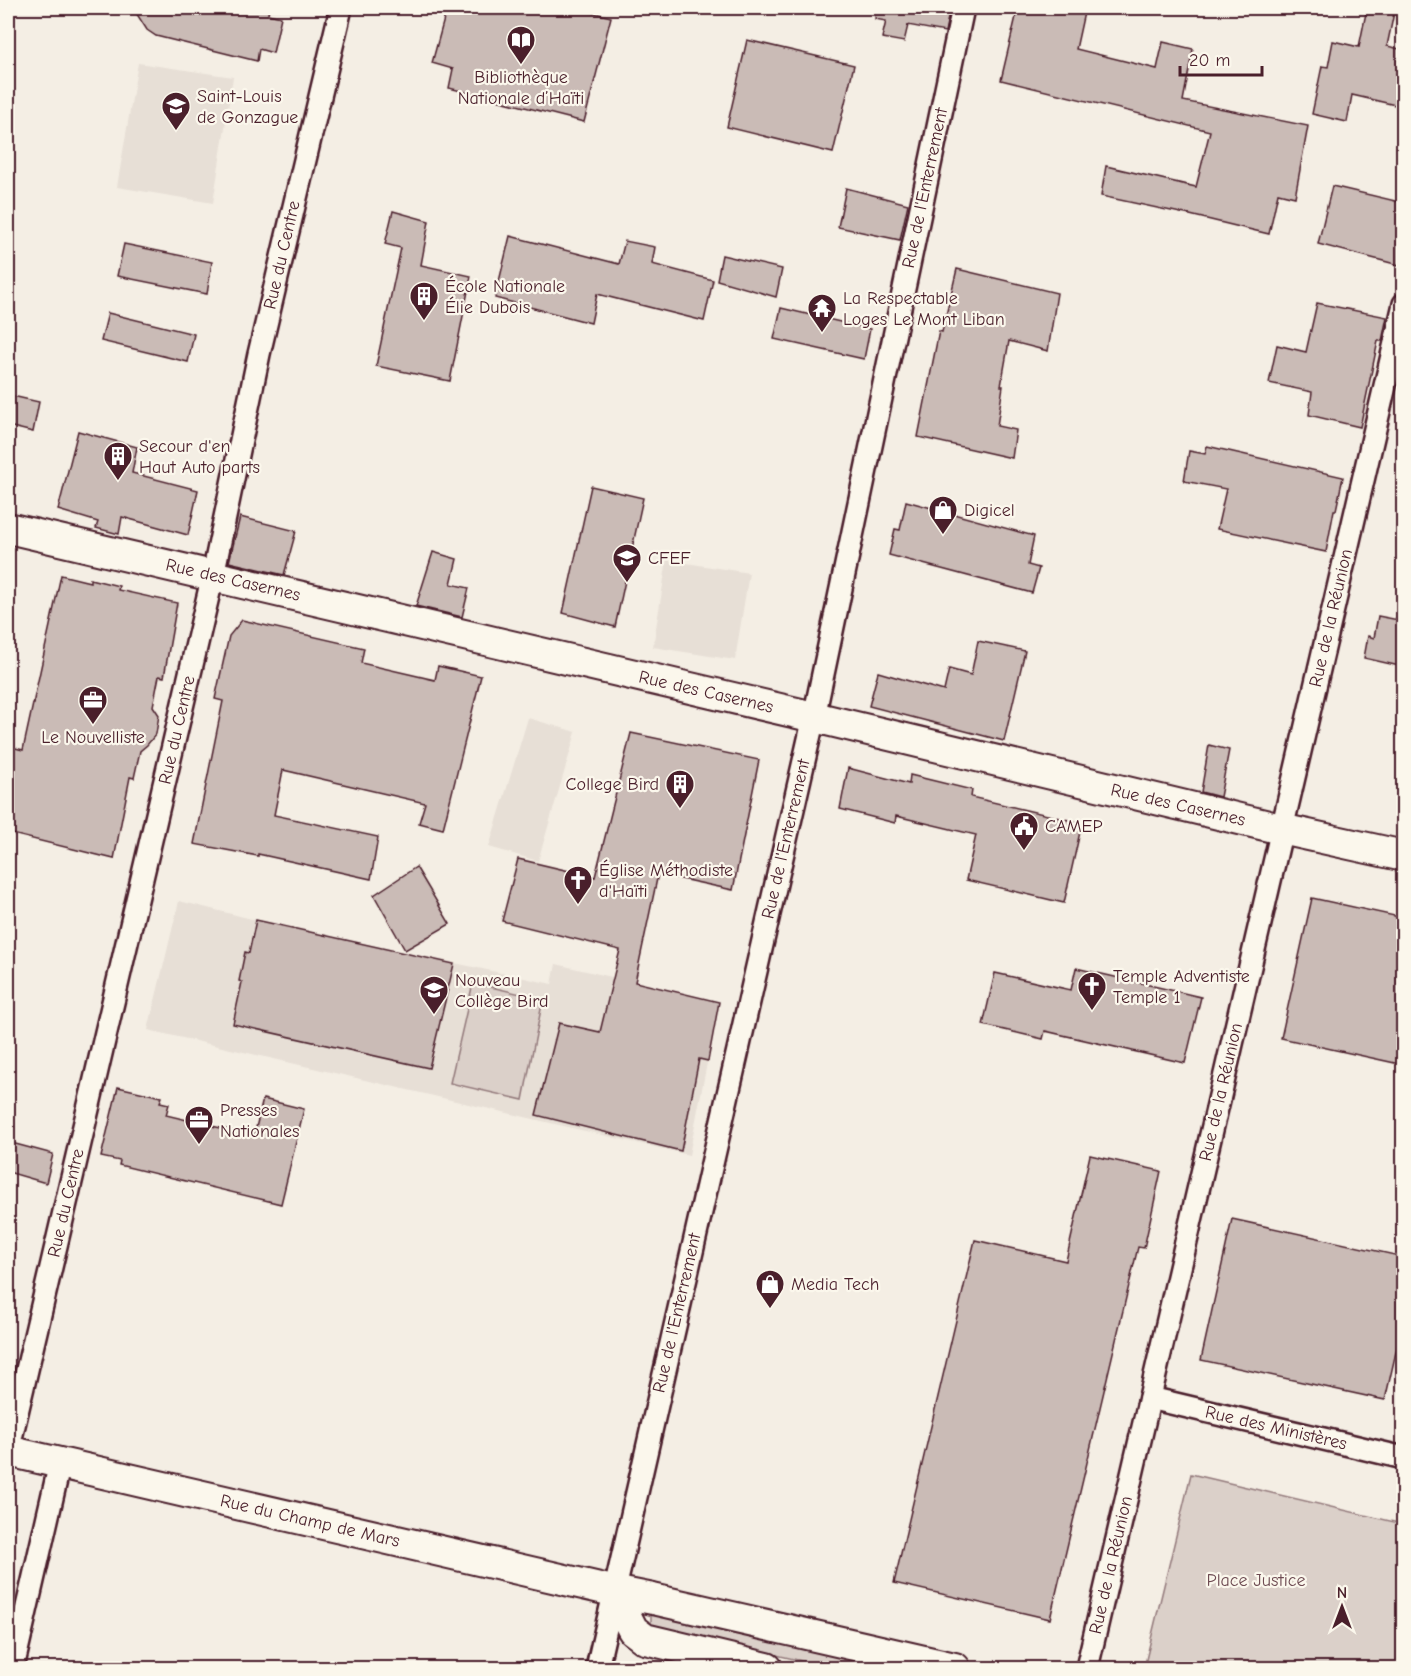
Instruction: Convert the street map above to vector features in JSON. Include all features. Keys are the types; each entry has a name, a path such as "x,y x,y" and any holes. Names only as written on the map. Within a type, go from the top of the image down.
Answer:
{"main road":[{"name":"Rue des Casernes","path":"8,528 1281,829 1404,856"},
{"name":"Rue du Champ de Mars","path":"8,1451 955,1668"},
{"path":"613,1591 633,1630 645,1639 766,1668"}],"street":[{"name":"Rue du Centre","path":"8,1451 213,575 259,354 341,8"},
{"name":"Rue de l'Enterrement","path":"597,1668 814,717 963,8"},
{"name":"Rue de la Réunion","path":"1087,1668 1404,304"},
{"name":"Rue des Ministères","path":"1150,1398 1404,1458"},
{"path":"13,1668 60,1463"}],"shaded area":[{"name":"Saint-Louis de Gonzague","path":"138,63 233,77 213,203 117,187"},
{"path":"667,560 749,573 735,660 653,647"},
{"path":"528,718 576,732 538,861 489,847"},
{"name":"Nouveau Collège Bird","path":"179,901 256,920 552,984 556,964 719,1002 689,1155 148,1030"}],"green space":[{"path":"473,983 543,999 523,1100 450,1083"},
{"name":"Place Justice","path":"1191,1474 1403,1524 1403,1668 1144,1668"},
{"path":"656,1613 894,1668 832,1668 656,1627 651,1624 651,1616"}],"building":[{"path":"133,8 269,8 268,14 281,17 273,53 259,49 257,61 156,36 147,30"},
{"name":"Bibliothèque Nationale d’Haïti","path":"447,8 573,8 611,17 584,122 449,88 453,69 432,63"},
{"path":"876,8 950,8 945,32 908,25 904,42 882,38 886,21 875,19"},
{"path":"1018,8 1085,8 1076,49 1157,69 1163,42 1193,49 1183,101 1308,126 1295,197 1278,193 1269,234 1101,196 1106,166 1196,187 1210,131 1001,80"},
{"path":"1367,8 1395,8 1387,46 1404,50 1404,107 1352,95 1347,122 1312,114 1322,66 1328,67 1333,41 1359,47"},
{"path":"747,40 854,65 833,153 727,127"},
{"path":"1332,186 1404,203 1404,246 1399,265 1318,244"},
{"path":"846,188 908,204 900,240 838,227"},
{"name":"École Nationale Élie Dubois","path":"393,211 429,221 421,265 471,276 450,381 376,366 401,248 385,244"},
{"path":"510,236 619,264 625,241 655,247 652,264 713,280 704,321 597,294 591,323 495,298"},
{"path":"124,244 212,262 207,294 117,276"},
{"path":"722,255 782,269 776,297 717,280"},
{"path":"957,269 1057,293 1048,351 1009,341 997,426 1016,430 1012,458 918,437 939,331 942,332"},
{"path":"1317,303 1387,317 1382,341 1378,341 1360,427 1309,415 1312,392 1269,383 1277,345 1306,352"},
{"name":"La Respectable Loges Le Mont Liban","path":"781,308 870,329 864,359 774,339"},
{"path":"108,313 194,334 188,362 101,341"},
{"path":"8,395 39,402 33,432 8,426"},
{"path":"78,431 137,447 132,473 198,490 188,535 122,517 119,534 96,528 98,522 58,510"},
{"path":"1207,446 1343,477 1326,552 1217,529 1226,489 1184,481 1189,451 1205,454"},
{"path":"591,486 643,498 615,627 563,613"},
{"path":"906,501 1034,536 1028,565 1039,568 1032,593 889,555 895,529 900,530"},
{"path":"240,517 296,531 284,575 229,562"},
{"path":"433,552 457,559 451,584 469,588 462,617 416,606"},
{"path":"61,575 119,586 118,590 177,603 164,677 159,676 153,706 159,715 156,734 140,751 134,778 130,777 114,859 8,833 8,746 23,750"},
{"path":"1378,616 1404,621 1404,667 1364,658 1368,636 1374,638"},
{"path":"242,620 364,648 361,663 435,680 438,666 481,676 443,829 419,823 425,803 283,770 274,815 378,837 371,879 258,854 258,856 194,844 223,701 215,699 229,636"},
{"path":"978,641 1025,651 1004,741 869,706 878,672 944,691 949,669 971,675"},
{"path":"631,733 759,760 733,890 658,874 635,982 719,1002 708,1061 699,1059 681,1151 536,1115 559,1023 600,1032 620,950 502,921 518,859 595,877"},
{"path":"1209,745 1229,750 1220,797 1201,792"},
{"path":"848,768 909,784 910,775 972,790 971,797 1082,823 1064,903 966,880 976,835 896,816 895,823 840,809"},
{"path":"416,867 450,924 405,950 374,895"},
{"path":"1312,898 1404,918 1404,1065 1281,1038"},
{"path":"256,920 454,964 429,1068 233,1024 242,982 239,981 245,952 249,953"},
{"name":"Temple Adventiste Temple 1","path":"1076,968 1201,997 1185,1063 1045,1031 1043,1039 983,1025 995,973 1071,990"},
{"name":"Presses Nationales","path":"118,1087 162,1097 160,1102 169,1104 166,1115 254,1136 263,1099 304,1109 281,1204 119,1165 120,1161 101,1157"},
{"path":"8,1142 53,1154 46,1183 8,1172"},
{"path":"1090,1155 1161,1171 1144,1248 1138,1247 1050,1619 894,1583 975,1240 1066,1261"},
{"path":"1232,1219 1404,1257 1404,1317 1385,1400 1201,1360"}],"place":[{"name":"Bibliothèque Nationale d’Haïti","path":"521,66"},
{"name":"Saint-Louis de Gonzague","path":"176,132"},
{"name":"École Nationale Élie Dubois","path":"424,322"},
{"name":"La Respectable Loges Le Mont Liban","path":"822,334"},
{"name":"Secour d'en Haut Auto parts","path":"118,482"},
{"name":"Digicel","path":"943,536"},
{"name":"CFEF","path":"627,584"},
{"name":"Le Nouvelliste","path":"93,726"},
{"name":"College Bird","path":"680,810"},
{"name":"CAMEP","path":"1024,852"},
{"name":"Église Méthodiste d'Haïti","path":"578,906"},
{"name":"Temple Adventiste Temple 1","path":"1092,1012"},
{"name":"Nouveau Collège Bird","path":"434,1016"},
{"name":"Presses Nationales","path":"199,1146"},
{"name":"Media Tech","path":"770,1310"}]}
